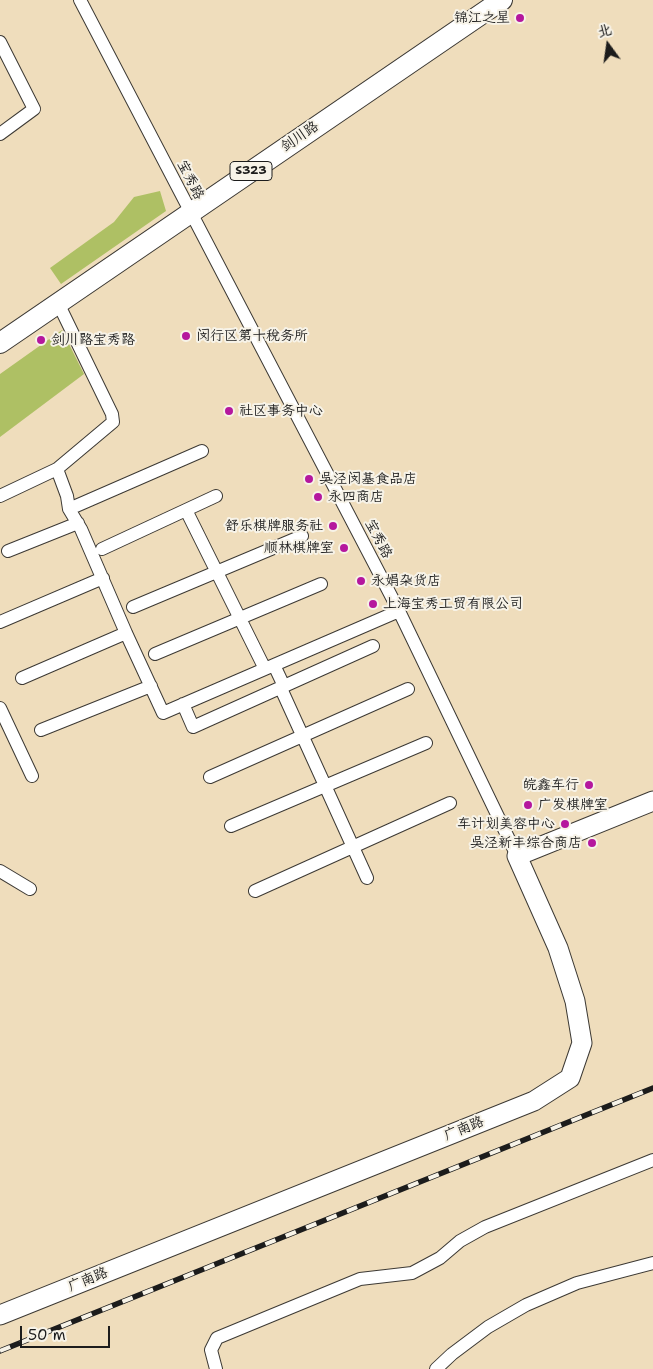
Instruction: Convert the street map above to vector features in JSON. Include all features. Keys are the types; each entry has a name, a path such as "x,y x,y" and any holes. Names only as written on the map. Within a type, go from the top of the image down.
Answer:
{"main road":[{"name":"剑川路","path":"0,343 502,0"}],"street":[{"name":"宝秀路","path":"80,0 398,611 517,856"},
{"path":"0,42 34,110 0,134"},
{"path":"0,496 57,469 113,422 112,414 58,303"},
{"path":"69,509 202,451"},
{"path":"57,469 67,496 69,509 78,523 163,713 398,611"},
{"path":"102,548 216,496"},
{"path":"186,510 240,618 270,667 282,682 283,693 367,878"},
{"path":"8,551 78,523"},
{"path":"133,607 302,536"},
{"path":"0,622 103,578"},
{"path":"155,654 320,584"},
{"path":"22,678 126,633"},
{"path":"182,704 193,727 373,646"},
{"path":"41,730 151,686"},
{"path":"210,777 408,688"},
{"path":"0,709 32,776"},
{"path":"231,826 426,744"},
{"path":"517,856 653,801"},
{"path":"255,891 450,803"},
{"name":"广南路","path":"0,1315 534,1101 570,1078 582,1043 575,1001 558,948 517,856"},
{"path":"0,871 30,889"},
{"path":"216,1369 211,1350 218,1338 360,1279 412,1273 440,1258 460,1241 485,1227 653,1160"},
{"path":"436,1369 452,1354 488,1327 526,1305 577,1283 653,1263"}],"green space":[{"path":"160,191 166,211 61,284 50,268 114,222 134,197"},
{"path":"62,330 84,374 0,437 0,374"}],"railway":[{"path":"0,1351 653,1088"}],"place":[{"name":"锦江之星","path":"520,18"},
{"name":"闵行区第十税务所","path":"186,336"},
{"name":"剑川路宝秀路","path":"41,340"},
{"name":"社区事务中心","path":"229,411"},
{"name":"吴泾闵基食品店","path":"309,479"},
{"name":"永四商店","path":"318,497"},
{"name":"舒乐棋牌服务社","path":"333,526"},
{"name":"顺林棋牌室","path":"344,548"},
{"name":"永娟杂货店","path":"361,581"},
{"name":"上海宝秀工贸有限公司","path":"373,604"},
{"name":"皖鑫车行","path":"589,785"},
{"name":"广发棋牌室","path":"528,805"},
{"name":"车计划美容中心","path":"565,824"},
{"name":"吴泾新丰综合商店","path":"592,843"}]}
